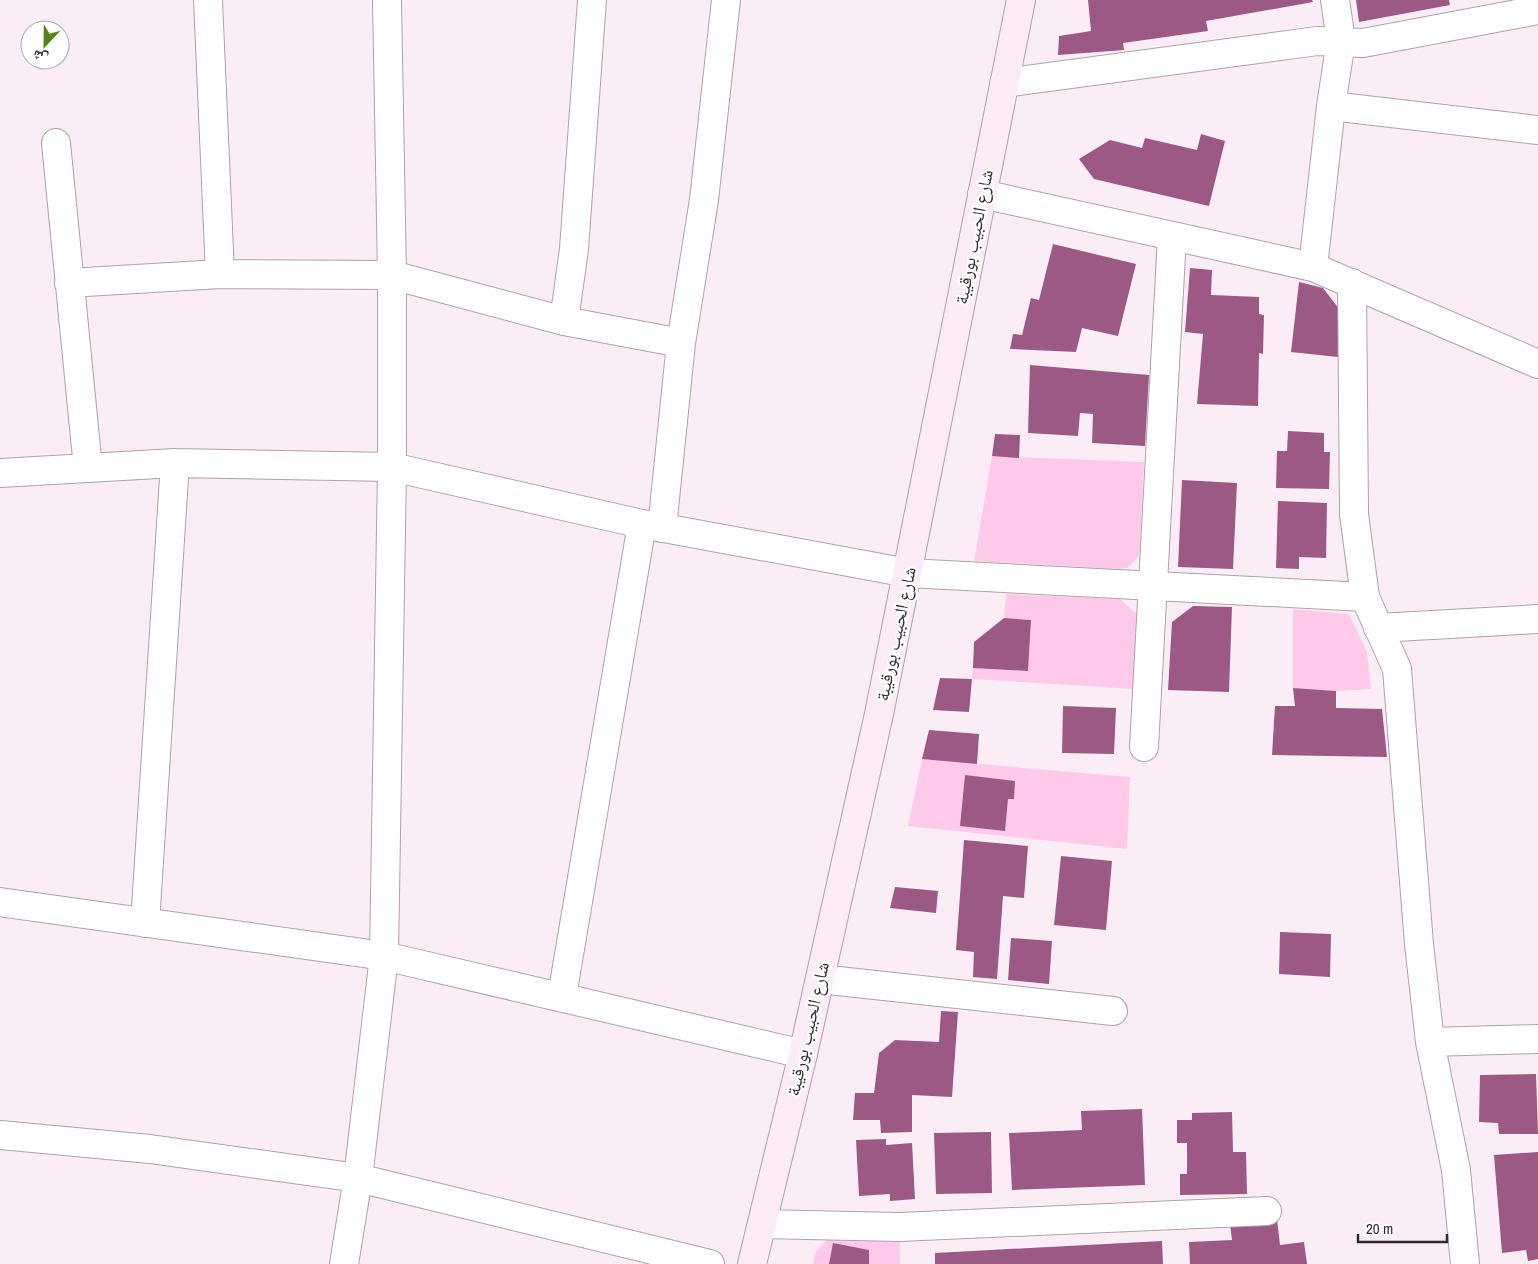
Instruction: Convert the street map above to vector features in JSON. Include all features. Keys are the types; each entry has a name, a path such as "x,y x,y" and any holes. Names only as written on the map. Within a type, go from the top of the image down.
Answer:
{"street":[{"path":"208,0 220,274"},
{"path":"344,1264 358,1178 384,956 392,467 392,275 387,0"},
{"path":"564,321 575,239 592,0"},
{"path":"562,996 652,526 704,200 726,0"},
{"name":"شارع الحبيب بورقيبة","path":"752,1264 804,1054 908,573 1021,0"},
{"path":"1313,267 1331,106 1341,41 1336,0"},
{"path":"1004,83 1317,41 1363,43 1538,10"},
{"path":"1331,106 1538,130"},
{"path":"56,143 88,468"},
{"path":"982,194 1313,267 1538,364"},
{"path":"1144,747 1172,237"},
{"path":"69,283 220,274 392,275 564,321 681,343"},
{"path":"1352,283 1354,514 1365,597 1397,669 1419,944 1430,1042 1456,1170 1465,1264"},
{"path":"0,473 175,463 392,467 652,526 908,573 1365,597"},
{"path":"145,923 175,463"},
{"path":"1378,628 1538,619"},
{"path":"0,902 384,956 804,1054"},
{"path":"820,979 1113,1011"},
{"path":"1430,1042 1538,1039"},
{"path":"0,1134 150,1150 358,1178 710,1264"},
{"path":"762,1224 899,1227 1267,1211"}],"shaded area":[{"path":"992,456 1144,462 1138,557 1127,568 1119,569 974,561"},
{"path":"1006,594 1120,599 1137,614 1134,689 972,679 973,668 1028,671 1031,620 1004,618"},
{"path":"1293,609 1349,614 1367,652 1371,689 1336,691 1293,688"},
{"path":"922,759 1130,777 1127,849 908,826"},
{"path":"900,1239 900,1264 813,1264 816,1251 827,1240"}],"building":[{"path":"1088,0 1312,0 1313,2 1206,21 1208,31 1123,43 1124,50 1058,55 1059,36 1091,31"},
{"path":"1356,0 1449,0 1450,5 1359,22"},
{"path":"1201,134 1225,141 1209,206 1094,179 1079,159 1110,140 1142,148 1145,138 1197,150"},
{"path":"1053,244 1136,264 1118,336 1082,328 1076,352 1010,349 1013,334 1022,335 1031,298 1039,300"},
{"path":"1190,268 1212,270 1211,295 1259,297 1259,314 1264,315 1263,354 1259,353 1258,406 1197,404 1203,334 1185,332"},
{"path":"1299,282 1323,288 1340,310 1338,357 1291,352"},
{"path":"1030,365 1149,375 1145,446 1092,443 1093,414 1080,413 1078,436 1028,433"},
{"path":"1288,431 1324,433 1324,452 1330,452 1329,489 1276,488 1277,451 1287,451"},
{"path":"995,434 1020,435 1019,458 992,456"},
{"path":"1182,480 1237,483 1233,569 1178,567"},
{"path":"1278,501 1327,503 1326,558 1299,557 1299,569 1276,568"},
{"path":"1193,606 1232,607 1229,692 1168,690 1172,622"},
{"path":"1004,618 1031,620 1028,671 973,668 974,642"},
{"path":"940,678 972,679 969,712 933,710"},
{"path":"1293,688 1336,691 1336,708 1382,709 1387,757 1272,755 1275,706 1295,706"},
{"path":"1063,706 1116,708 1114,754 1062,753"},
{"path":"929,730 979,734 977,764 922,759"},
{"path":"965,775 1015,781 1014,799 1008,799 1005,831 960,826"},
{"path":"964,840 1028,846 1024,898 1003,896 997,979 973,977 974,952 956,950"},
{"path":"1061,856 1112,861 1106,930 1054,925"},
{"path":"895,887 938,891 936,913 890,908"},
{"path":"1280,932 1331,934 1330,977 1279,974"},
{"path":"1011,938 1052,941 1049,984 1008,980"},
{"path":"941,1011 958,1012 952,1097 912,1095 912,1132 881,1133 880,1120 853,1120 855,1093 874,1093 879,1053 895,1040 939,1042"},
{"path":"1536,1074 1538,1134 1499,1134 1498,1123 1479,1122 1480,1075"},
{"path":"1142,1109 1145,1185 1012,1190 1009,1133 1082,1130 1081,1111"},
{"path":"1232,1112 1233,1152 1246,1152 1247,1194 1180,1195 1180,1174 1187,1174 1187,1143 1177,1143 1177,1120 1192,1120 1192,1113"},
{"path":"991,1132 992,1193 936,1194 934,1133"},
{"path":"886,1139 886,1145 912,1143 915,1199 890,1201 890,1194 859,1196 856,1140"},
{"path":"1538,1152 1538,1259 1528,1261 1526,1250 1502,1253 1494,1155"},
{"path":"1277,1219 1280,1245 1304,1242 1307,1264 1190,1264 1189,1242 1232,1240 1230,1224"},
{"path":"1162,1241 1163,1264 935,1264 935,1253"},
{"path":"833,1243 869,1250 869,1264 829,1264"}]}
